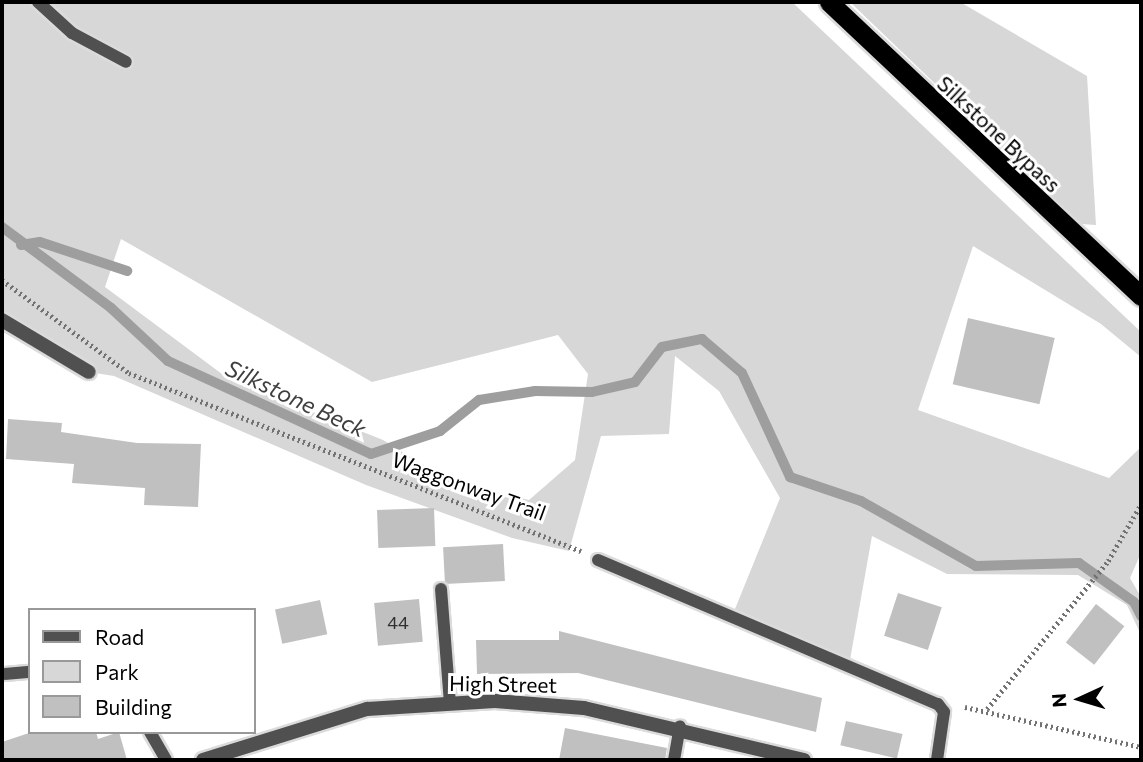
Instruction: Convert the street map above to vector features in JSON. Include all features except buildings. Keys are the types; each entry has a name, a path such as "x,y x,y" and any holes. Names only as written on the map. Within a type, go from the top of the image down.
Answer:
{"highway":[{"name":"Silkstone Bypass","path":"829,2 1141,296"}],"street":[{"path":"2,320 89,372"},
{"name":"High Street","path":"203,760 367,709 450,704 584,708 680,727 804,760"}],"lane":[{"path":"38,2 72,33 126,62"},
{"path":"598,560 937,704 944,712 937,760"},
{"path":"441,589 450,704"},
{"path":"5,674 28,672"},
{"path":"674,760 680,727"},
{"path":"151,734 166,760"}],"path":[{"name":"Waggonway Trail","path":"2,281 129,373 598,560"},
{"path":"987,709 1108,561 1141,504"},
{"path":"937,704 987,709 1141,747"}],"green space":[{"path":"2,2 792,2 1141,332 1141,357 1101,324 973,246 918,410 1109,478 1141,447 1141,553 1130,578 1141,597 1141,635 1127,605 1078,575 947,574 872,536 850,660 735,609 780,498 719,391 675,356 669,434 601,436 569,551 512,538 366,485 114,376 89,372 2,320","holes":["121,239 372,382 558,335 588,374 575,460 529,500 448,480 383,440 226,377 105,287"]},
{"path":"850,2 960,2 1087,76 1096,225 1081,224"}],"waterway":[{"name":"Silkstone Beck","path":"2,227 111,308 168,361 371,454 440,431 479,400 535,391 592,392 635,382 662,347 702,339 742,373 790,477 861,501 976,566 1079,563 1134,602 1141,616"},
{"path":"21,245 40,242 127,271"}]}
